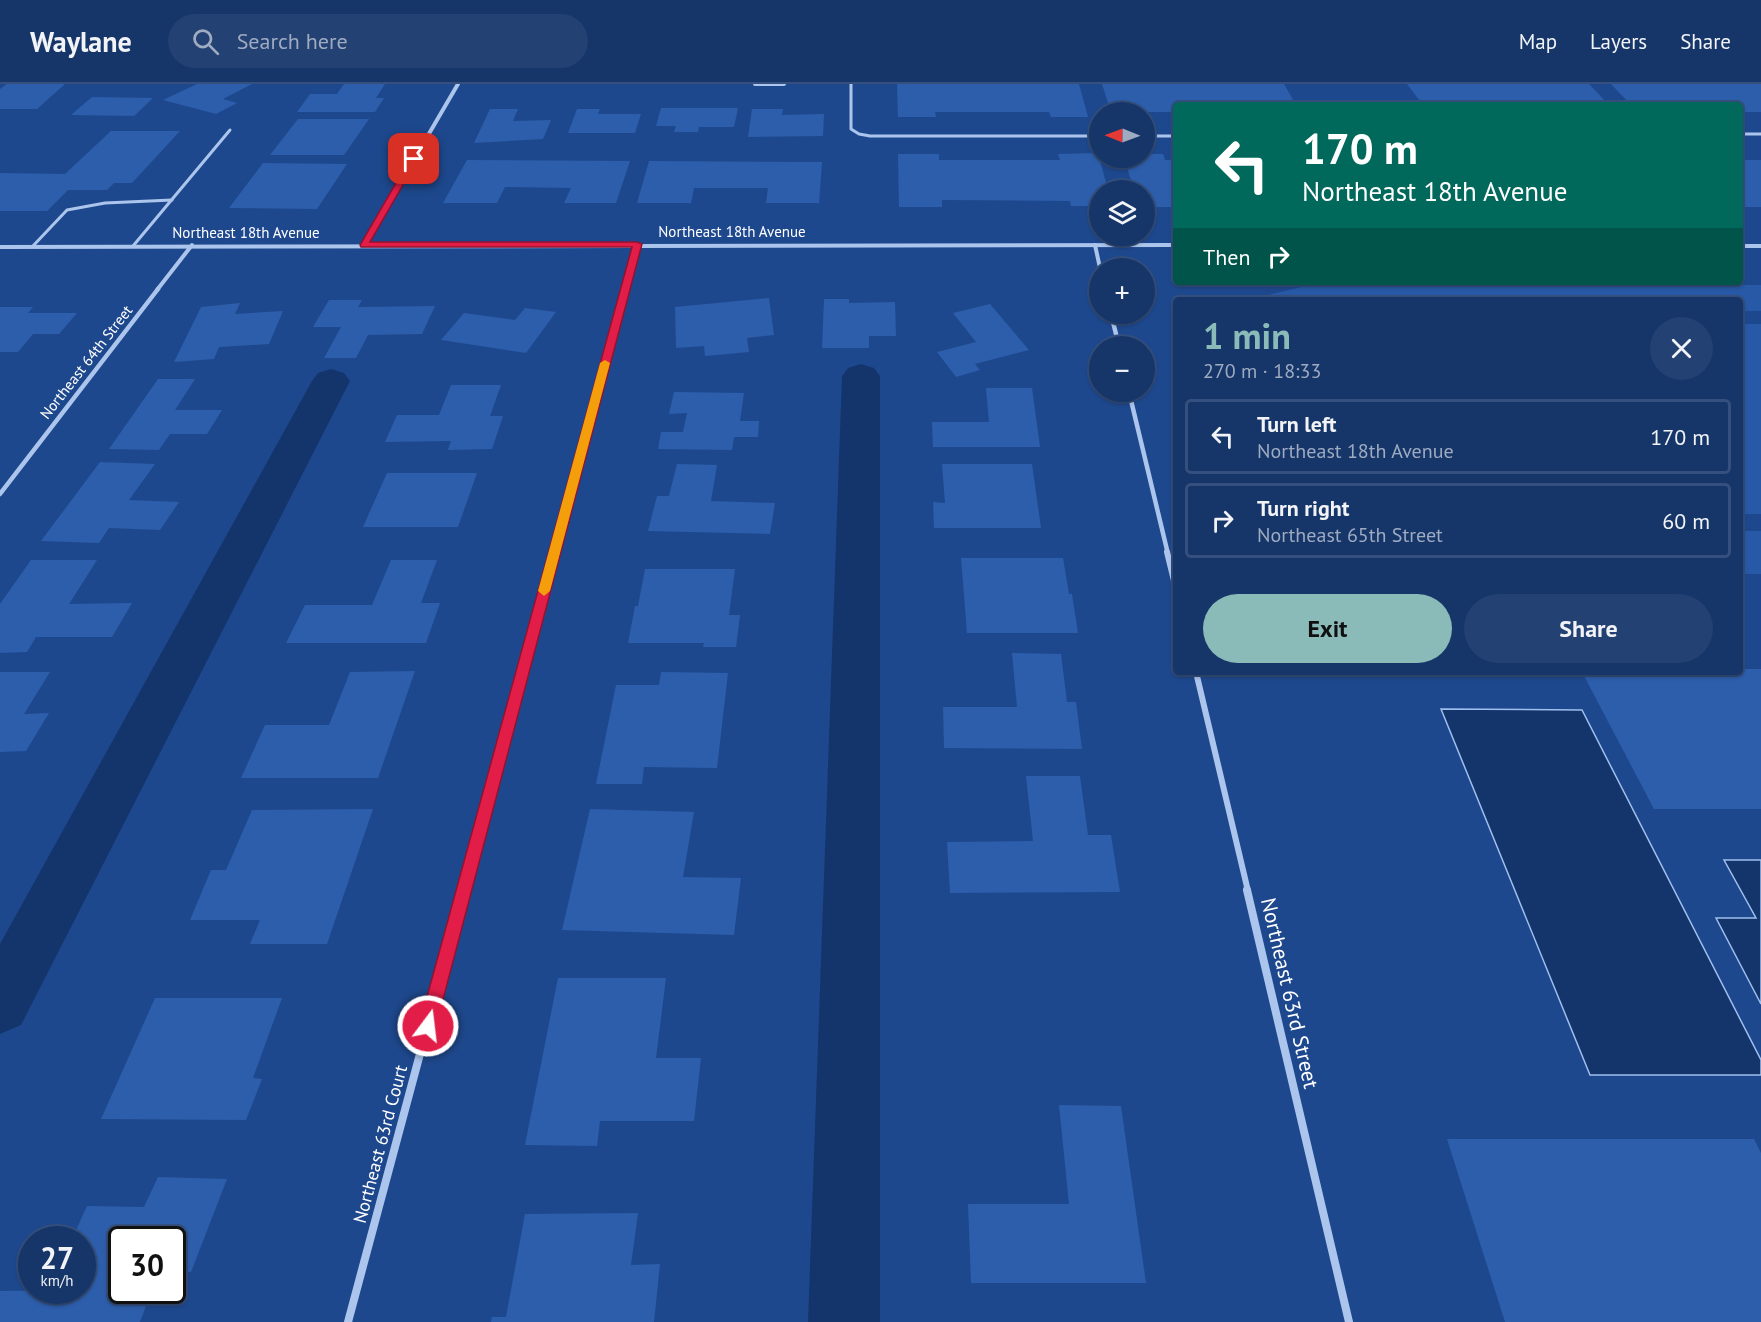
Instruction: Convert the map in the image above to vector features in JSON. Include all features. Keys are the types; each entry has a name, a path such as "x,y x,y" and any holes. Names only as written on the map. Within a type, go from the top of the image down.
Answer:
{"street":[{"path":"364,245 458,84"},
{"path":"755,84 784,84"},
{"name":"Northeast 18th Avenue","path":"0,247 637,244 1089,245"},
{"name":"Northeast 63rd Court","path":"348,1322 637,244"},
{"name":"Northeast 64th Street","path":"0,494 192,245"},
{"name":"Northeast 18th Avenue","path":"1155,245 1173,245"},
{"path":"1743,246 1761,246"},
{"path":"1131,402 1173,576"},
{"name":"Northeast 63rd Street","path":"1197,675 1349,1322"}],"lane":[{"path":"851,84 851,129 859,134 870,136 1089,136"},
{"path":"133,246 230,130"},
{"path":"1743,134 1761,134"},
{"path":"1155,136 1173,136"},
{"path":"32,247 67,210 105,203 172,200"}],"shaded area":[{"path":"1333,285 1761,285 1761,311 1743,311 1743,297 1259,297 1301,287"},
{"path":"1743,324 1761,324 1761,514 1743,514"},
{"path":"1743,531 1761,531 1761,574 1743,574"},
{"path":"1441,709 1582,710 1761,1060 1761,1075 1590,1075"},
{"path":"1724,860 1761,860 1761,1004 1716,918 1756,918"}],"building":[{"path":"7,84 65,84 37,109 0,109 0,89"},
{"path":"197,84 252,84 223,99 237,103 216,114 163,100"},
{"path":"344,84 385,84 376,98 384,98 375,112 297,112 310,94 337,94"},
{"path":"897,84 1079,84 1088,117 1051,117 1049,112 935,112 936,117 898,117"},
{"path":"1102,84 1284,84 1294,102 1173,102 1173,112 1155,112 1155,102 1108,102"},
{"path":"1407,84 1589,84 1606,102 1421,102"},
{"path":"1611,84 1761,84 1761,112 1743,112 1743,102 1628,102"},
{"path":"92,97 153,98 134,116 71,115"},
{"path":"661,108 738,108 734,127 699,127 698,132 674,132 676,126 656,126"},
{"path":"490,109 518,109 513,121 551,120 543,139 474,143"},
{"path":"577,109 600,109 598,114 641,114 635,133 568,133"},
{"path":"752,109 783,109 782,115 824,114 823,136 748,137"},
{"path":"298,119 369,119 344,155 270,155"},
{"path":"111,131 180,131 132,183 114,183 107,190 68,190 47,211 0,211 0,173 65,174"},
{"path":"1089,153 1089,168 1102,168 1105,180 1089,180 1089,206 1071,206 1070,201 942,200 942,207 899,207 898,154 939,154 939,160 1060,160 1058,154"},
{"path":"1155,154 1163,154 1165,160 1173,160 1173,207 1155,207 1155,180 1131,180 1127,168 1155,168"},
{"path":"467,160 630,161 616,203 564,203 571,188 505,187 497,203 443,203"},
{"path":"1743,160 1761,160 1761,207 1743,207"},
{"path":"649,161 822,162 819,203 766,203 768,188 694,188 691,203 637,203"},
{"path":"263,163 347,164 317,209 229,208"},
{"path":"769,298 774,335 747,338 749,352 705,356 704,346 676,348 675,307"},
{"path":"824,299 849,299 849,303 895,302 896,336 869,336 869,348 822,348"},
{"path":"329,300 362,300 358,307 435,306 422,334 368,335 356,358 324,358 341,327 313,327"},
{"path":"240,303 235,314 283,311 269,344 219,347 214,359 174,362 201,307"},
{"path":"990,304 1029,350 975,364 980,370 956,377 937,352 976,342 953,313"},
{"path":"0,307 33,307 28,313 77,313 59,334 33,334 18,352 0,352"},
{"path":"525,308 556,312 526,353 441,340 464,313 515,320"},
{"path":"158,379 195,379 175,410 222,410 207,434 170,434 159,450 109,449"},
{"path":"451,385 501,385 490,416 503,416 492,449 448,450 451,441 385,442 397,415 439,415"},
{"path":"986,388 1032,388 1040,447 933,447 932,422 989,422"},
{"path":"674,392 744,393 740,421 759,421 758,437 734,437 732,450 658,449 661,432 683,432 687,413 669,414"},
{"path":"100,462 155,464 129,500 179,502 160,530 109,528 99,543 41,541"},
{"path":"677,464 717,465 711,501 775,503 770,534 648,531 657,496 669,496"},
{"path":"942,464 1032,464 1041,528 934,528 933,502 945,503"},
{"path":"387,473 477,473 458,527 363,527"},
{"path":"961,558 1063,558 1078,633 967,633"},
{"path":"31,560 97,560 69,604 132,603 112,637 36,637 27,652 0,653 0,604"},
{"path":"391,560 437,560 421,603 440,603 426,643 286,643 305,605 372,605"},
{"path":"645,569 735,569 729,615 740,615 736,647 703,647 704,643 628,643"},
{"path":"1012,653 1061,654 1067,702 1076,702 1082,749 944,748 943,707 1017,707"},
{"path":"1743,669 1761,669 1761,809 1654,809 1584,675 1743,675"},
{"path":"415,671 378,778 241,778 265,725 329,725 350,672"},
{"path":"0,672 50,672 24,714 49,713 26,751 0,752"},
{"path":"661,672 728,673 717,768 644,767 642,784 596,784 616,685 659,685"},
{"path":"1026,776 1080,776 1088,835 1111,835 1120,892 950,893 947,842 1033,841"},
{"path":"373,809 327,944 250,944 260,920 190,920 211,870 226,870 252,810"},
{"path":"590,809 694,812 683,877 741,878 734,935 562,930"},
{"path":"558,978 666,978 656,1058 701,1058 694,1121 600,1121 597,1146 525,1145"},
{"path":"155,998 282,998 253,1078 262,1079 246,1120 101,1119"},
{"path":"1059,1105 1121,1106 1146,1283 971,1283 968,1204 1069,1204"},
{"path":"1447,1139 1754,1139 1761,1153 1761,1322 1505,1322"},
{"path":"158,1177 227,1179 191,1272 186,1272 186,1226 108,1226 108,1304 147,1304 140,1322 0,1322 0,1291 18,1291 18,1304 96,1304 96,1226 78,1226 87,1206 144,1207"},
{"path":"638,1213 631,1265 660,1264 654,1322 491,1322 492,1317 506,1317 525,1214"}],"waterway":[{"path":"844,1322 861,376"},
{"path":"0,1004 331,381"}],"slow traffic":[{"path":"544,591 605,363"}],"route":[{"path":"414,159 364,245 637,244 428,1026"}]}
